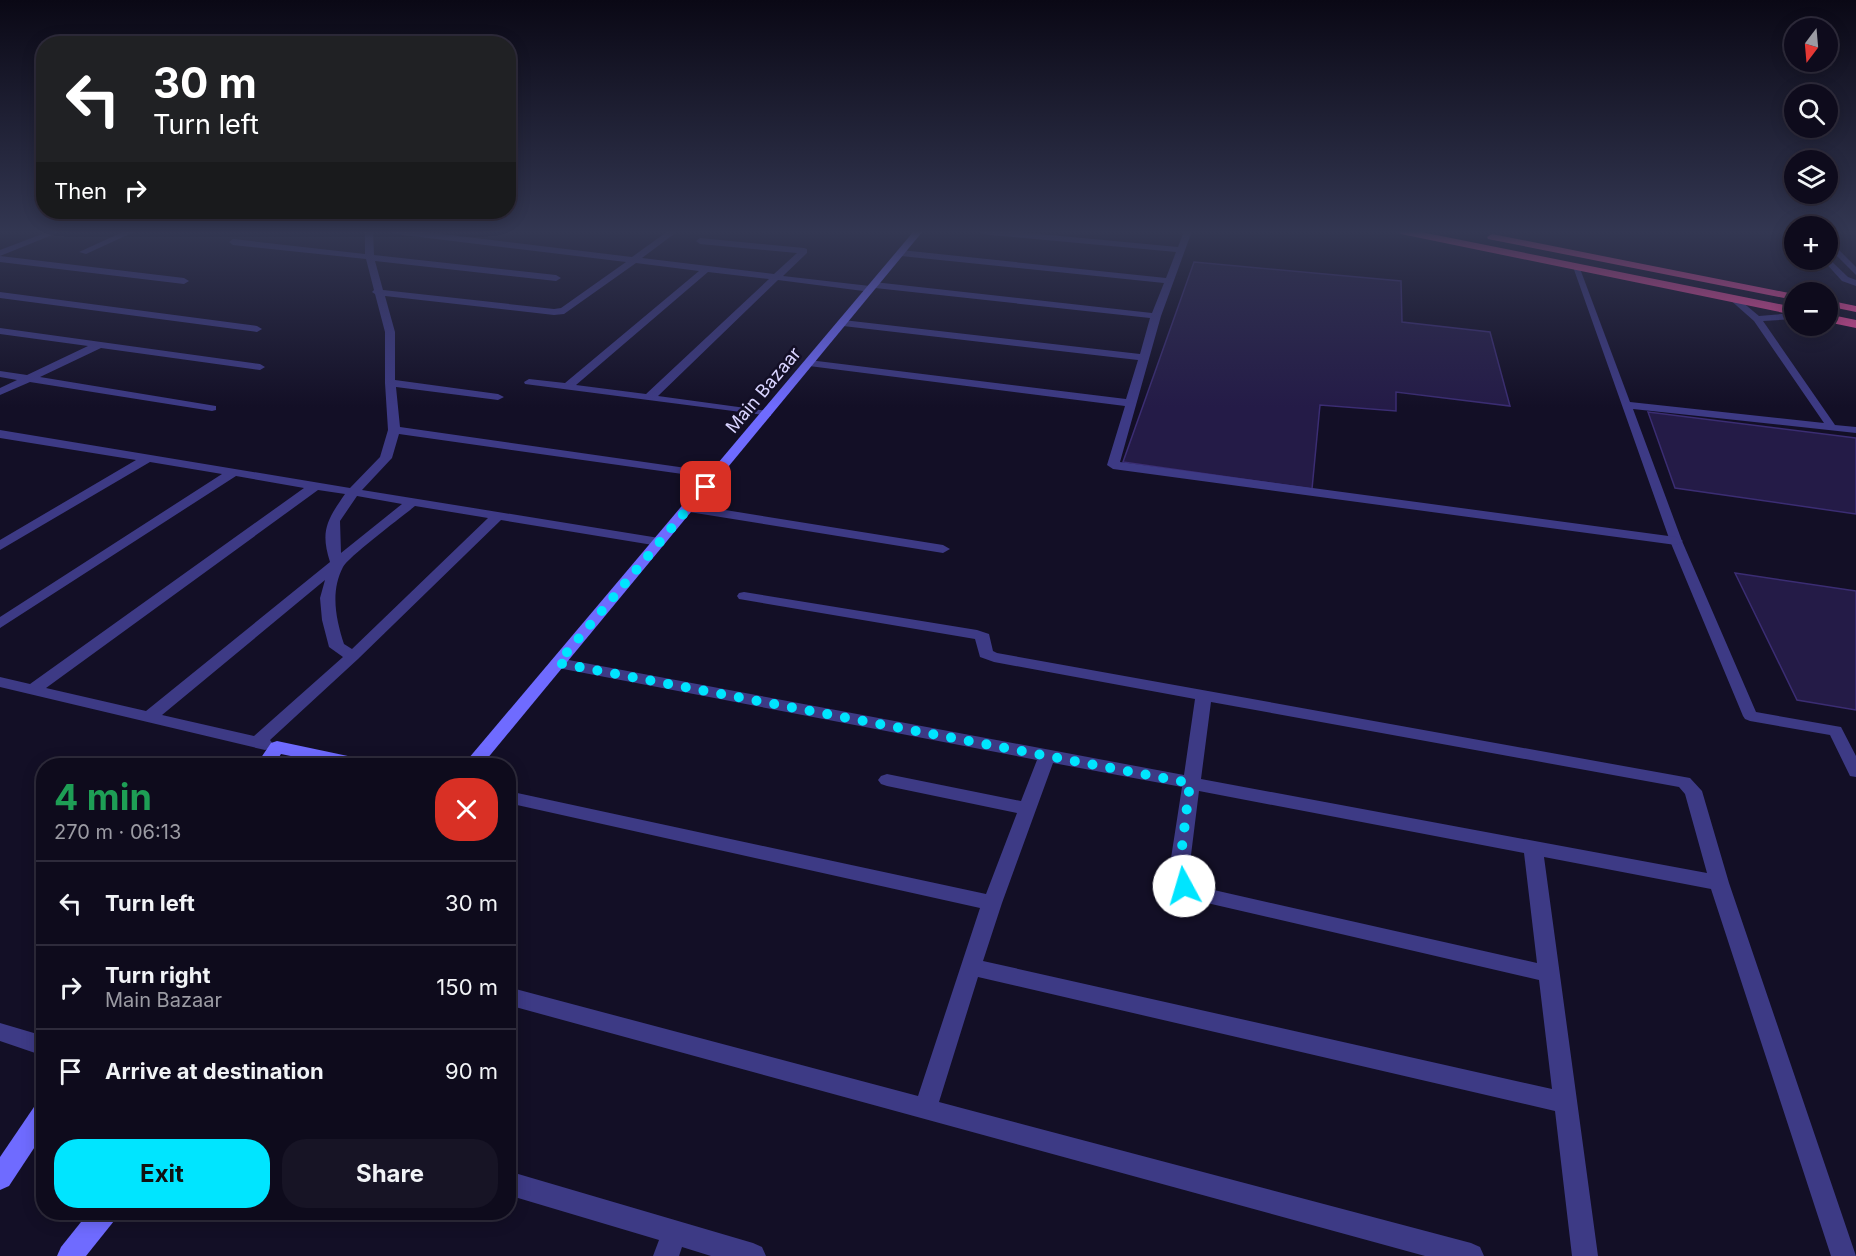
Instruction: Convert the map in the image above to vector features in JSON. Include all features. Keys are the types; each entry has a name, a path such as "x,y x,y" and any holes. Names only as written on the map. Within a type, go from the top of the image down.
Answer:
{"highway":[{"path":"1691,290 1784,309"},
{"path":"1757,290 1784,295"},
{"path":"1838,305 1856,309"},
{"path":"1838,320 1856,324"}],"street":[{"path":"352,656 337,647 329,620 327,598 337,563 332,547 333,521 354,491 386,458 394,430 390,383 390,332 377,292 554,312 571,308 597,290"},
{"path":"567,387 682,290"},
{"path":"649,398 764,290"},
{"name":"Main Bazaar","path":"478,758 870,290"},
{"path":"898,290 1156,316"},
{"path":"1166,290 1156,316 1113,465 1676,541"},
{"path":"0,294 257,329"},
{"path":"843,323 1144,358"},
{"path":"0,331 260,367"},
{"path":"0,392 99,345"},
{"path":"809,363 1131,404"},
{"path":"0,374 212,408"},
{"path":"530,382 766,414"},
{"path":"390,383 498,398"},
{"path":"394,430 714,476"},
{"path":"0,434 659,543"},
{"path":"0,448 19,438"},
{"path":"0,546 148,458"},
{"path":"0,624 234,472"},
{"path":"32,690 316,485"},
{"path":"149,717 414,501"},
{"path":"688,508 943,549"},
{"path":"256,742 352,656 498,516"},
{"path":"744,596 977,635 984,637 985,654 994,657 1684,782 1694,791 1719,883 1844,1256"},
{"path":"558,663 1719,883"},
{"path":"0,682 329,758"},
{"path":"1204,695 1179,871 1184,886 1201,895 1550,974"},
{"path":"270,758 277,747"},
{"path":"925,1109 992,903 1047,756"},
{"path":"887,780 1028,809"},
{"path":"516,799 992,903"},
{"path":"1533,848 1585,1256"},
{"path":"970,967 1567,1103"},
{"path":"516,998 1471,1256"},
{"path":"0,1032 36,1043"},
{"path":"0,1178 36,1124"},
{"path":"516,1185 753,1256"},
{"path":"70,1256 99,1220"},
{"path":"666,1256 675,1232"}],"lane":[{"path":"1584,290 1676,541 1750,716 1836,731 1856,772"},
{"path":"1732,298 1757,319 1832,428"},
{"path":"1757,319 1784,317"},
{"path":"1626,405 1856,430"}],"building":[{"path":"1184,290 1401,290 1402,322 1490,332 1510,406 1396,392 1396,411 1320,405 1312,489 1123,462"},
{"path":"1648,412 1856,438 1856,514 1675,488"},
{"path":"1735,573 1856,591 1856,710 1797,700"}],"route":[{"path":"706,487 558,663 1190,783 1179,871 1184,886"}]}
